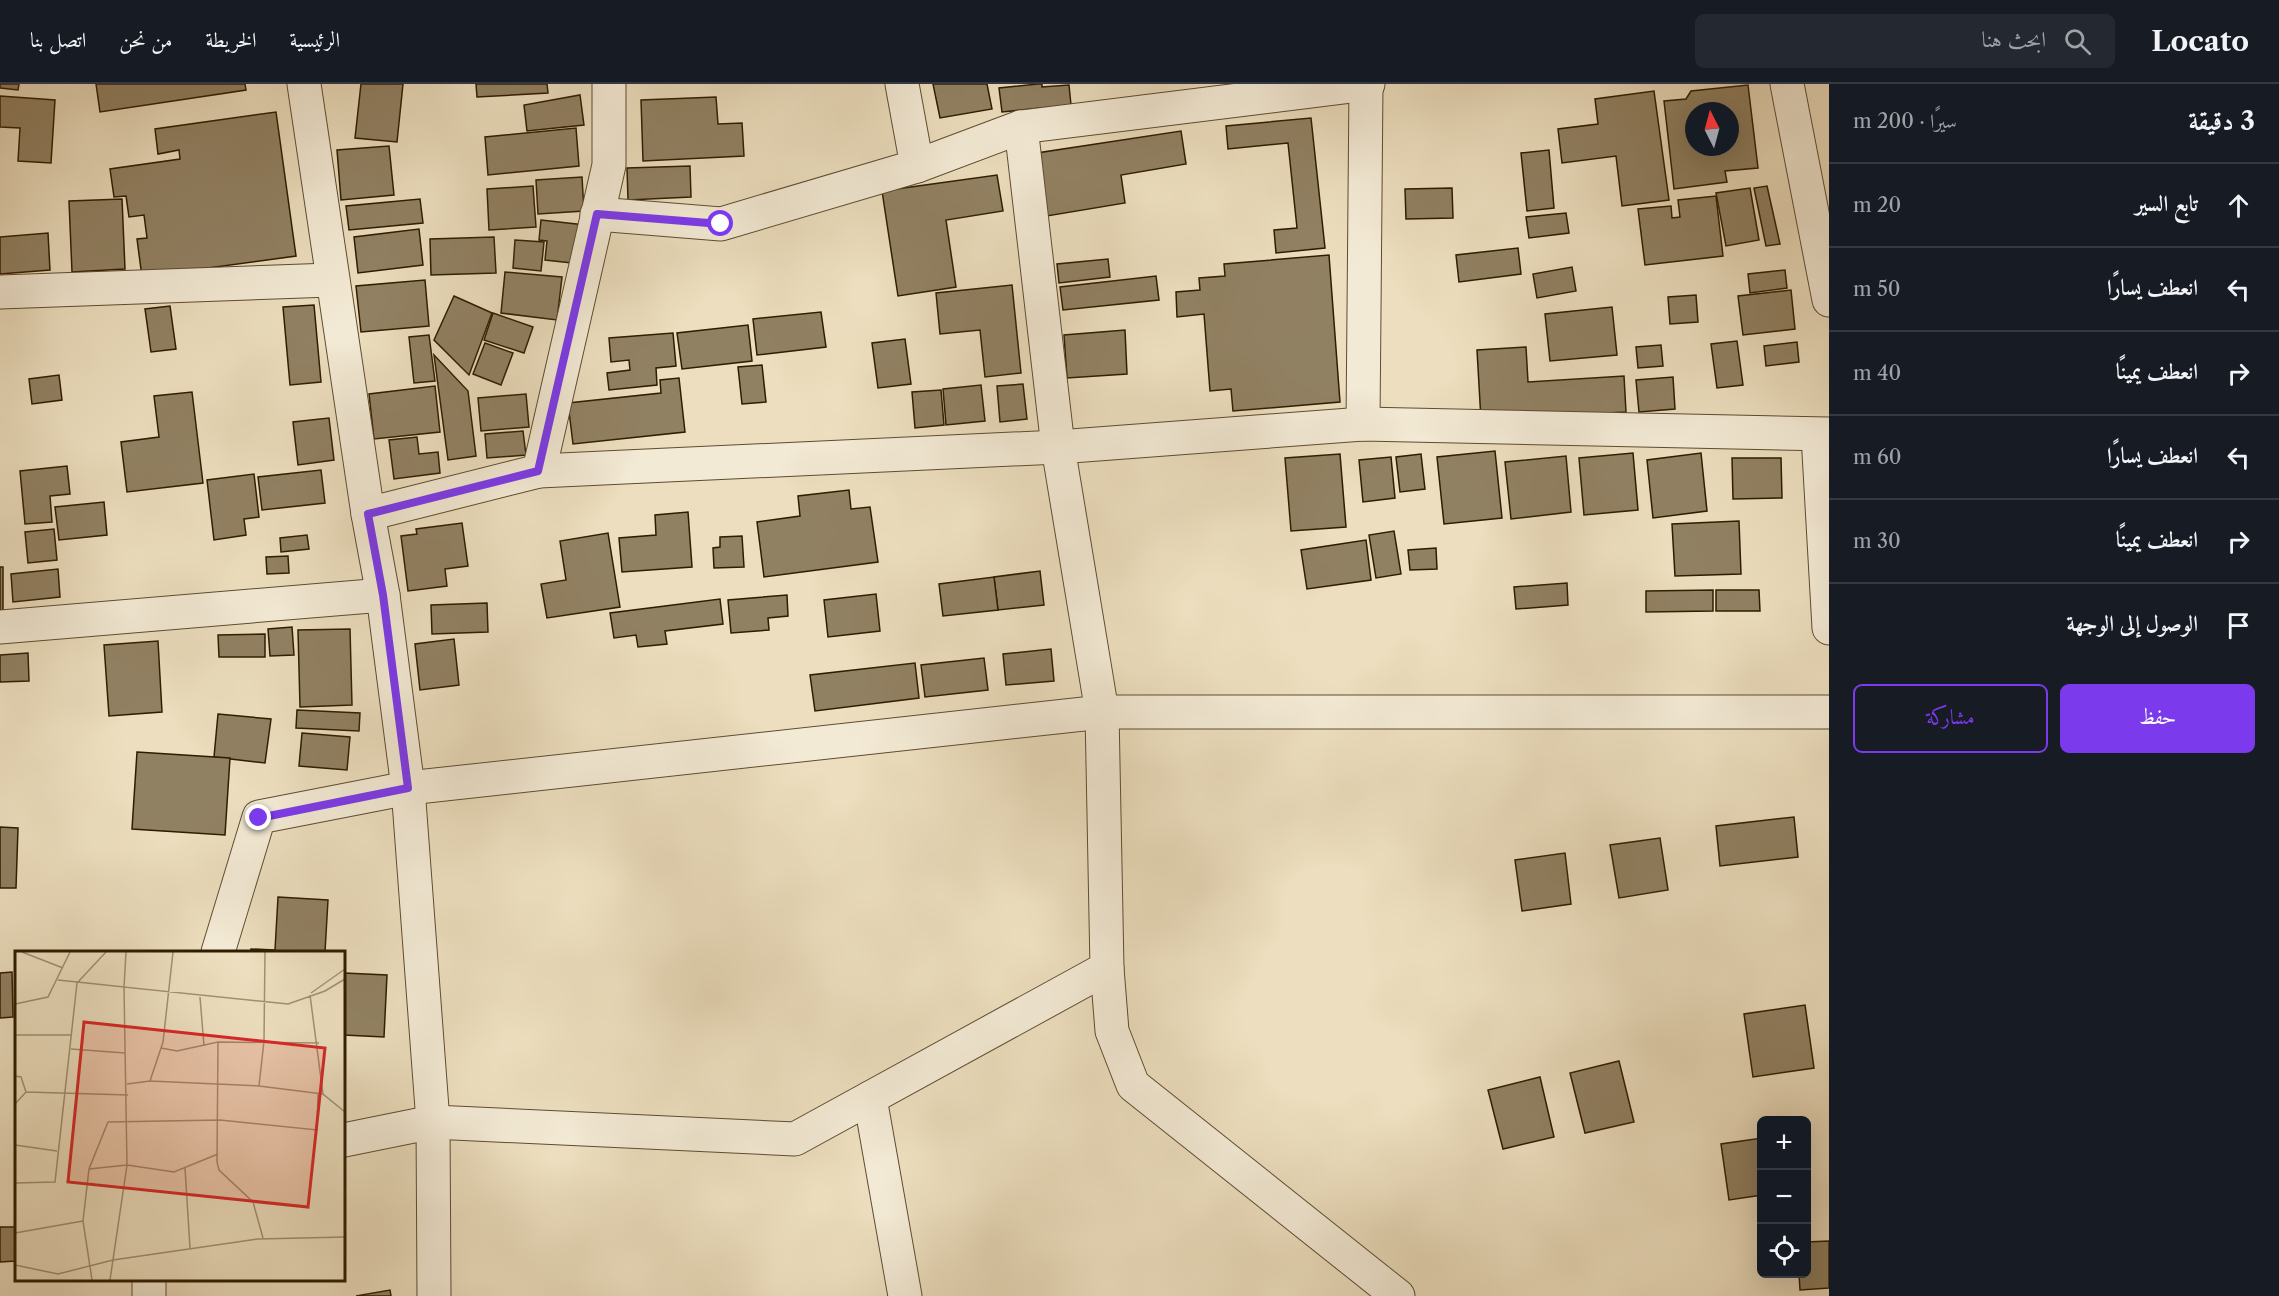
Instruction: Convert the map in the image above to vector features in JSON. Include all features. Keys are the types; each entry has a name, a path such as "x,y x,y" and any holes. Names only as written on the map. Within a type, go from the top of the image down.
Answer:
{"street":[{"path":"304,84 331,280 383,595 408,788 433,1122 434,1296"},
{"path":"538,471 609,165 609,84"},
{"path":"902,84 917,166"},
{"path":"597,214 721,224 917,166 1021,127 1366,84 1363,424"},
{"path":"1786,84 1829,300"},
{"path":"1021,127 1058,447 1102,712 1107,968 1112,1031 1133,1085 1398,1296"},
{"path":"0,292 331,280"},
{"path":"368,514 538,471 1058,447 1363,424 1824,434 1829,628"},
{"path":"0,627 383,595"},
{"path":"218,951 259,818 408,788 1102,712 1829,712"},
{"path":"345,1140 433,1122 795,1139 1107,968"},
{"path":"870,1098 904,1296"}],"building":[{"path":"0,84 19,84 18,90 0,88"},
{"path":"96,84 245,84 246,90 100,112"},
{"path":"361,84 403,84 397,142 355,138"},
{"path":"476,84 547,84 548,93 477,97"},
{"path":"933,84 987,84 992,109 940,118"},
{"path":"1042,84 1042,87 1069,85 1071,105 1002,112 999,88"},
{"path":"1748,85 1758,168 1725,171 1727,182 1674,189 1664,101 1686,99 1691,91"},
{"path":"1654,91 1669,200 1622,206 1616,156 1562,163 1558,129 1598,124 1595,99"},
{"path":"580,95 584,125 527,131 524,105"},
{"path":"0,96 55,100 51,163 18,161 20,128 0,127"},
{"path":"716,97 718,124 742,123 744,156 643,161 641,100"},
{"path":"276,112 296,256 142,277 137,239 147,238 144,215 129,217 126,196 114,197 110,169 180,159 179,150 158,154 155,129"},
{"path":"1311,118 1325,248 1276,253 1274,230 1297,228 1288,143 1228,149 1226,126"},
{"path":"576,128 579,166 488,175 485,137"},
{"path":"1181,131 1186,164 1121,175 1125,203 1047,216 1037,153"},
{"path":"389,146 394,195 341,200 337,150"},
{"path":"1549,150 1554,208 1527,211 1521,153"},
{"path":"690,166 691,197 628,200 627,168"},
{"path":"997,175 1003,211 946,220 956,287 898,296 882,191"},
{"path":"582,177 584,211 538,214 536,180"},
{"path":"533,186 536,227 489,230 487,189"},
{"path":"1767,186 1780,244 1766,246 1754,188"},
{"path":"1452,188 1453,218 1406,219 1405,189"},
{"path":"1750,188 1759,240 1726,246 1716,193"},
{"path":"1716,196 1723,256 1645,265 1638,209 1671,206 1672,218 1680,217 1678,200"},
{"path":"122,199 125,269 72,272 69,201"},
{"path":"420,199 423,223 349,230 346,206"},
{"path":"1566,213 1569,233 1529,238 1526,217"},
{"path":"541,220 585,225 581,264 545,260 547,241 539,240"},
{"path":"419,229 423,265 358,273 354,237"},
{"path":"48,233 50,270 0,274 0,237"},
{"path":"494,237 496,273 431,275 430,239"},
{"path":"515,240 544,242 541,271 513,268"},
{"path":"1518,248 1521,274 1459,282 1456,255"},
{"path":"1329,255 1340,402 1233,411 1231,389 1210,391 1204,314 1177,317 1176,292 1200,290 1199,278 1225,276 1224,264"},
{"path":"1108,259 1110,277 1059,283 1057,264"},
{"path":"1572,267 1576,291 1537,298 1533,274"},
{"path":"1785,270 1787,288 1750,293 1748,274"},
{"path":"505,272 562,277 557,320 501,313"},
{"path":"1156,276 1159,300 1063,310 1060,287"},
{"path":"425,280 429,326 361,332 356,286"},
{"path":"1012,285 1021,373 985,377 980,330 940,334 936,293"},
{"path":"1791,290 1795,329 1743,335 1738,296"},
{"path":"1696,295 1698,322 1670,324 1668,297"},
{"path":"454,296 492,313 469,375 434,340"},
{"path":"314,305 321,382 290,385 283,307"},
{"path":"170,306 176,349 151,352 145,309"},
{"path":"1612,307 1617,355 1550,361 1545,314"},
{"path":"821,312 826,347 757,355 753,319"},
{"path":"493,313 533,327 524,353 484,340"},
{"path":"748,325 752,361 682,369 677,333"},
{"path":"1125,330 1127,374 1067,378 1064,335"},
{"path":"673,333 676,366 656,368 657,385 609,390 607,373 630,370 629,360 611,362 609,338"},
{"path":"429,335 435,381 414,383 409,337"},
{"path":"905,339 911,384 878,388 872,343"},
{"path":"1737,341 1743,385 1717,388 1711,344"},
{"path":"1797,342 1799,362 1766,366 1764,346"},
{"path":"485,343 513,353 501,385 473,374"},
{"path":"1661,345 1663,366 1638,368 1636,347"},
{"path":"1526,347 1528,382 1624,376 1626,412 1481,420 1477,350"},
{"path":"434,355 468,391 476,456 448,460"},
{"path":"762,365 766,402 742,404 738,367"},
{"path":"59,375 62,400 32,404 29,379"},
{"path":"1673,377 1675,409 1639,412 1636,380"},
{"path":"679,378 685,432 573,444 568,403 661,393 660,380"},
{"path":"1023,384 1027,419 1000,422 997,386"},
{"path":"981,385 985,421 946,425 943,389"},
{"path":"435,386 440,432 374,439 369,394"},
{"path":"941,390 944,425 915,428 912,392"},
{"path":"192,392 203,483 127,492 121,442 159,437 154,396"},
{"path":"526,394 529,427 481,431 478,398"},
{"path":"329,418 334,460 298,465 293,422"},
{"path":"523,431 526,455 487,458 485,434"},
{"path":"417,437 419,454 438,452 440,473 394,479 389,440"},
{"path":"1495,451 1502,518 1444,524 1437,457"},
{"path":"1633,453 1638,510 1584,515 1579,458"},
{"path":"1701,453 1707,511 1653,518 1647,460"},
{"path":"1340,454 1346,527 1291,531 1285,458"},
{"path":"1421,454 1425,489 1400,492 1396,457"},
{"path":"1566,456 1571,512 1511,519 1505,462"},
{"path":"1391,457 1395,498 1363,502 1359,460"},
{"path":"1732,458 1781,458 1782,498 1733,499"},
{"path":"67,466 70,494 50,496 52,522 25,524 20,471"},
{"path":"321,470 325,503 262,510 258,477"},
{"path":"254,474 259,517 244,519 246,535 214,540 207,480"},
{"path":"849,490 851,509 870,507 878,562 764,577 757,522 800,516 798,496"},
{"path":"104,502 107,535 59,540 55,507"},
{"path":"688,512 692,567 622,572 619,538 656,535 655,515"},
{"path":"1739,521 1741,574 1675,576 1672,524"},
{"path":"462,523 468,566 445,569 447,586 408,591 401,536 417,534 416,529"},
{"path":"54,529 57,560 28,563 25,532"},
{"path":"1394,531 1401,574 1376,578 1369,535"},
{"path":"608,533 620,607 547,618 541,584 566,580 560,541"},
{"path":"307,535 309,549 281,552 280,538"},
{"path":"742,536 744,567 714,568 713,548 720,547 720,537"},
{"path":"1366,540 1371,580 1307,589 1301,550"},
{"path":"1436,548 1437,569 1410,570 1408,550"},
{"path":"288,556 289,573 267,574 266,557"},
{"path":"0,567 3,567 3,613 0,613"},
{"path":"58,569 60,597 13,602 11,574"},
{"path":"1040,571 1044,605 998,610 994,577"},
{"path":"994,577 998,610 943,616 939,584"},
{"path":"1567,583 1568,605 1516,609 1514,587"},
{"path":"1713,590 1713,611 1646,612 1646,591"},
{"path":"1716,590 1759,590 1760,611 1716,611"},
{"path":"876,594 880,631 828,637 824,600"},
{"path":"787,595 788,616 768,618 769,630 731,633 728,600"},
{"path":"720,599 723,624 665,631 667,644 638,647 636,635 614,638 610,613"},
{"path":"487,603 488,632 432,634 431,605"},
{"path":"292,627 294,655 270,656 268,629"},
{"path":"350,629 352,705 300,707 298,630"},
{"path":"265,634 265,657 219,657 218,635"},
{"path":"454,639 459,685 420,690 415,644"},
{"path":"158,641 162,712 109,716 104,645"},
{"path":"1051,649 1054,681 1006,685 1003,654"},
{"path":"28,653 29,681 0,682 0,655"},
{"path":"984,658 988,690 925,697 921,665"},
{"path":"915,663 919,698 815,711 810,675"},
{"path":"297,710 360,713 359,731 296,728"},
{"path":"218,714 271,719 265,763 214,757"},
{"path":"302,733 350,737 347,770 299,766"},
{"path":"137,752 230,758 225,835 132,829"},
{"path":"1794,817 1798,857 1720,866 1716,826"},
{"path":"0,827 18,828 16,888 0,888"},
{"path":"1660,838 1668,890 1619,898 1610,845"},
{"path":"1565,853 1571,904 1522,911 1515,860"},
{"path":"278,897 328,900 325,951 251,951 251,949 275,950"},
{"path":"12,972 13,1017 0,1018 0,973"},
{"path":"345,973 387,975 384,1037 345,1035"},
{"path":"1805,1005 1814,1068 1753,1077 1744,1014"},
{"path":"1619,1061 1634,1122 1585,1133 1570,1073"},
{"path":"1540,1077 1554,1137 1503,1149 1488,1090"},
{"path":"1757,1139 1757,1196 1729,1200 1721,1144"},
{"path":"0,1227 15,1227 15,1261 0,1262"},
{"path":"1829,1241 1829,1288 1800,1290 1799,1278 1811,1278 1811,1242"},
{"path":"390,1290 391,1296 356,1296"}],"route":[{"path":"259,818 408,788 383,595 368,514 538,471 597,214 721,224"}]}
